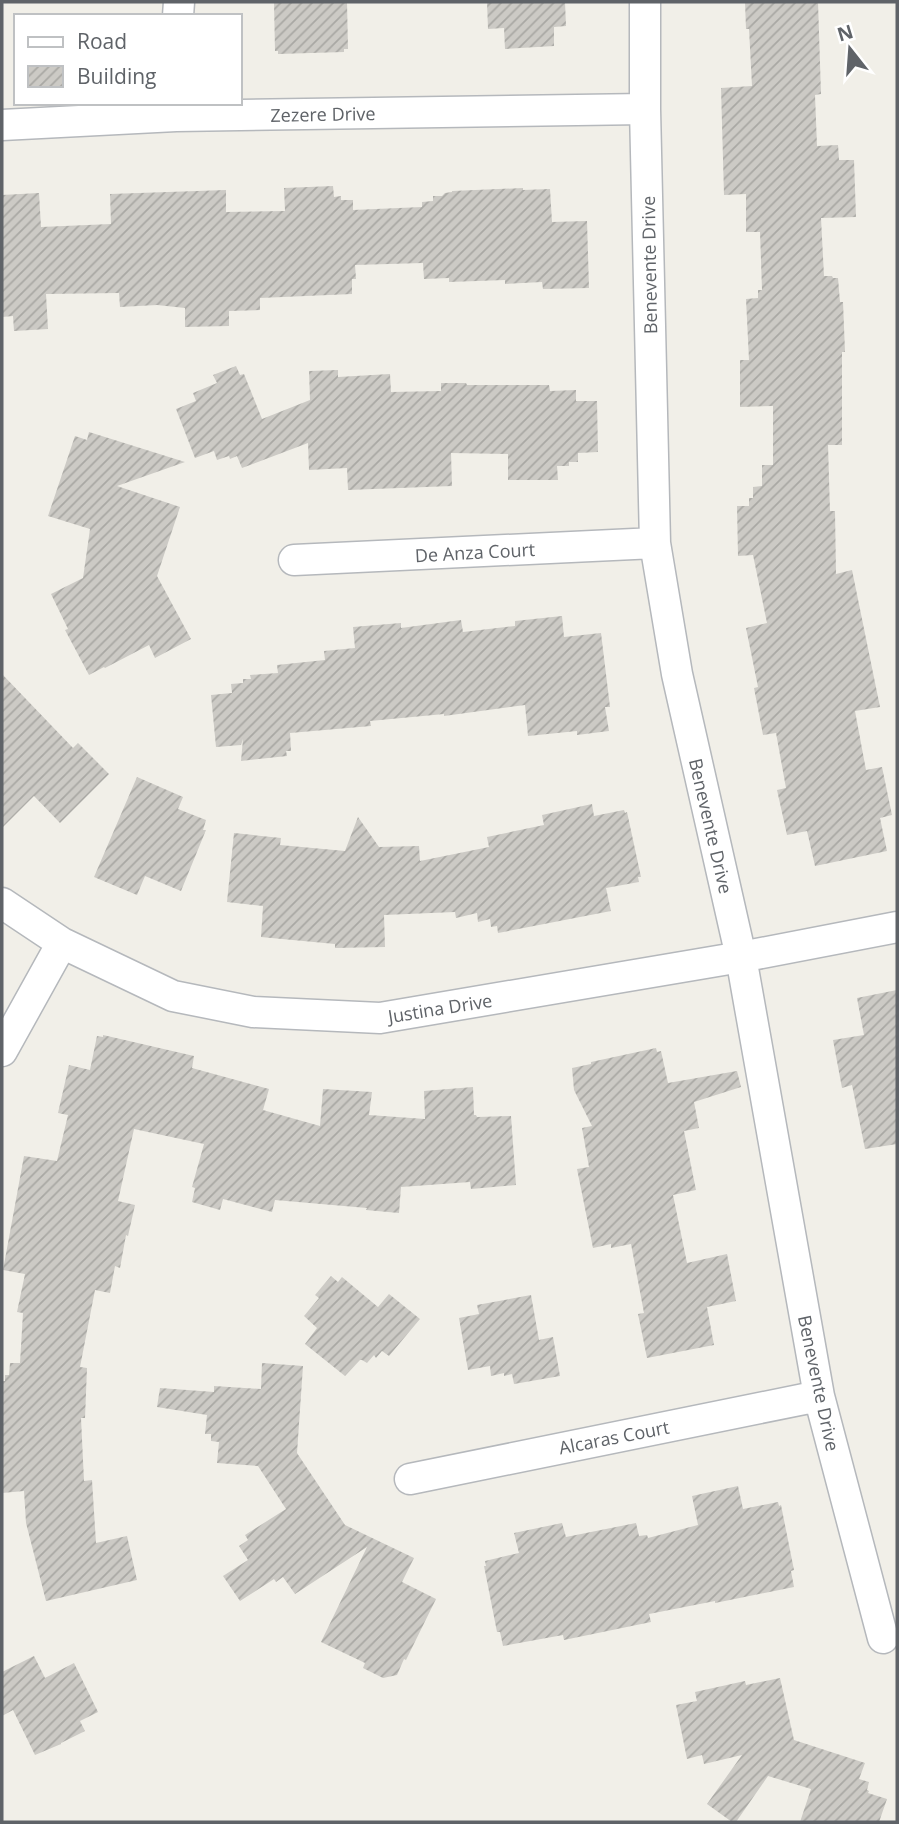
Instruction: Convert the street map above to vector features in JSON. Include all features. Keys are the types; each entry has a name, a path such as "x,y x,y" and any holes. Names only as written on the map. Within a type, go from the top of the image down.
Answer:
{"street":[{"name":"Benevente Drive","path":"645,2 655,543 677,674 741,957 819,1396 883,1638"},
{"name":"Zezere Drive","path":"2,125 177,109 645,109"},
{"name":"De Anza Court","path":"294,560 655,543"},
{"name":"Justina Drive","path":"2,903 62,943 173,996 253,1012 380,1018 741,957 897,927"},
{"path":"2,1051 62,943"},
{"name":"Alcaras Court","path":"410,1479 819,1396"}],"building":[{"path":"274,2 347,2 348,49 344,49 344,52 278,54 278,51 275,51"},
{"path":"487,2 565,2 566,26 554,27 554,46 505,49 504,28 488,29"},
{"path":"745,2 818,2 821,94 815,95 817,146 838,145 839,160 854,160 856,217 821,218 824,276 838,278 840,302 843,302 845,352 842,352 842,445 828,445 830,511 835,511 836,574 852,570 880,707 855,711 866,770 882,767 892,815 880,818 887,851 815,866 807,831 787,835 777,790 786,788 776,733 763,735 754,688 758,687 746,628 767,623 753,555 738,556 737,506 749,506 749,498 753,498 753,487 762,486 762,465 773,465 773,406 740,407 740,360 749,360 746,299 758,298 758,290 762,290 760,232 746,232 746,194 724,195 721,88 752,86"},
{"path":"333,186 334,197 353,200 353,210 422,207 422,202 433,201 433,196 442,196 452,191 550,189 552,222 587,221 589,288 543,289 542,282 505,284 505,280 449,282 449,278 424,279 423,263 355,265 356,279 352,279 352,294 260,298 260,310 229,311 229,326 185,327 185,308 157,305 120,307 119,293 46,294 48,329 14,331 13,316 2,317 2,195 39,193 41,227 111,224 110,194 226,190 226,212 285,211 284,188"},
{"path":"236,366 240,375 244,374 262,419 310,400 309,371 338,370 338,377 390,374 391,392 441,391 441,383 549,385 550,391 576,390 576,401 597,401 598,452 578,453 578,462 569,462 569,466 557,466 558,480 508,480 508,454 451,453 452,486 348,490 347,468 309,470 308,443 242,468 237,456 217,460 214,451 195,458 176,409 196,401 193,393 217,383 213,375"},
{"path":"89,432 185,462 117,486 180,507 157,576 191,639 155,658 149,645 89,675 65,630 68,629 51,594 83,578 90,529 48,516 75,436 87,440"},
{"path":"562,616 564,637 601,633 610,707 605,707 609,731 528,736 525,705 444,716 370,721 371,726 290,733 291,751 286,751 287,756 241,761 243,739 241,745 216,747 211,695 232,693 231,684 243,683 243,679 251,679 250,675 278,673 277,665 325,660 324,651 355,648 353,627 401,623 401,628 461,620 463,632 515,626 515,621"},
{"path":"2,674 73,748 78,743 109,774 60,823 34,796 2,828"},
{"path":"137,777 183,797 178,809 206,820 203,830 206,830 181,891 145,876 137,895 94,877"},
{"path":"592,804 594,816 624,810 627,812 641,877 638,877 639,882 606,888 611,911 498,933 497,926 491,927 490,919 478,922 477,913 456,918 455,912 384,915 385,947 335,948 335,944 261,937 263,906 227,902 234,833 281,838 280,845 345,851 358,817 379,847 419,846 420,861 489,847 487,837 544,825 542,815"},
{"path":"897,990 897,1144 865,1149 852,1085 842,1088 833,1040 864,1035 857,998"},
{"path":"103,1035 194,1056 192,1068 269,1089 263,1110 320,1126 323,1089 372,1092 369,1115 425,1119 424,1091 473,1087 474,1115 511,1116 516,1185 471,1189 470,1182 401,1187 399,1213 275,1200 272,1212 223,1199 220,1210 192,1202 195,1188 192,1187 204,1144 134,1129 118,1201 135,1205 128,1236 126,1235 120,1268 115,1266 110,1293 95,1290 80,1367 87,1368 85,1418 81,1418 84,1481 92,1480 96,1543 127,1536 137,1580 46,1601 26,1523 24,1491 2,1493 2,1381 5,1381 5,1375 9,1375 10,1363 20,1363 23,1313 17,1312 25,1274 3,1270 24,1156 57,1161 68,1115 58,1113 69,1065 90,1070 97,1036"},
{"path":"656,1048 657,1052 661,1051 668,1083 737,1071 741,1087 694,1102 699,1128 684,1131 696,1190 673,1195 687,1263 727,1254 736,1301 707,1307 714,1345 647,1358 638,1314 644,1313 631,1244 593,1248 577,1169 589,1167 582,1128 592,1126 574,1090 572,1068"},
{"path":"331,1276 338,1282 342,1277 378,1307 389,1294 420,1319 389,1356 382,1351 367,1363 360,1360 345,1376 305,1344 317,1328 304,1316 319,1298 315,1295"},
{"path":"531,1295 539,1340 553,1337 560,1376 514,1384 512,1374 491,1376 490,1366 468,1370 459,1318 479,1314 477,1305"},
{"path":"262,1363 303,1366 297,1453 345,1525 414,1558 402,1582 436,1599 397,1675 383,1678 363,1668 365,1663 321,1642 367,1547 295,1594 283,1577 276,1582 274,1579 240,1601 223,1576 248,1560 239,1546 248,1540 245,1535 286,1509 258,1466 217,1463 219,1442 211,1441 211,1434 205,1434 207,1415 157,1407 160,1388 214,1392 214,1386 261,1389"},
{"path":"738,1486 743,1509 778,1502 779,1506 781,1505 794,1570 791,1571 794,1587 649,1614 651,1622 564,1640 563,1635 503,1646 500,1632 497,1632 484,1566 485,1561 519,1553 514,1533 562,1523 566,1537 636,1523 639,1536 647,1535 648,1538 698,1525 692,1496"},
{"path":"34,1656 45,1678 74,1663 98,1712 80,1721 85,1731 35,1755 13,1710 2,1716 2,1672"},
{"path":"780,1678 794,1740 865,1763 859,1779 869,1782 868,1793 887,1799 879,1822 800,1822 811,1789 768,1776 736,1822 732,1822 707,1804 742,1755 704,1764 702,1755 687,1759 676,1705 697,1701 695,1692 745,1681 746,1685"}]}
